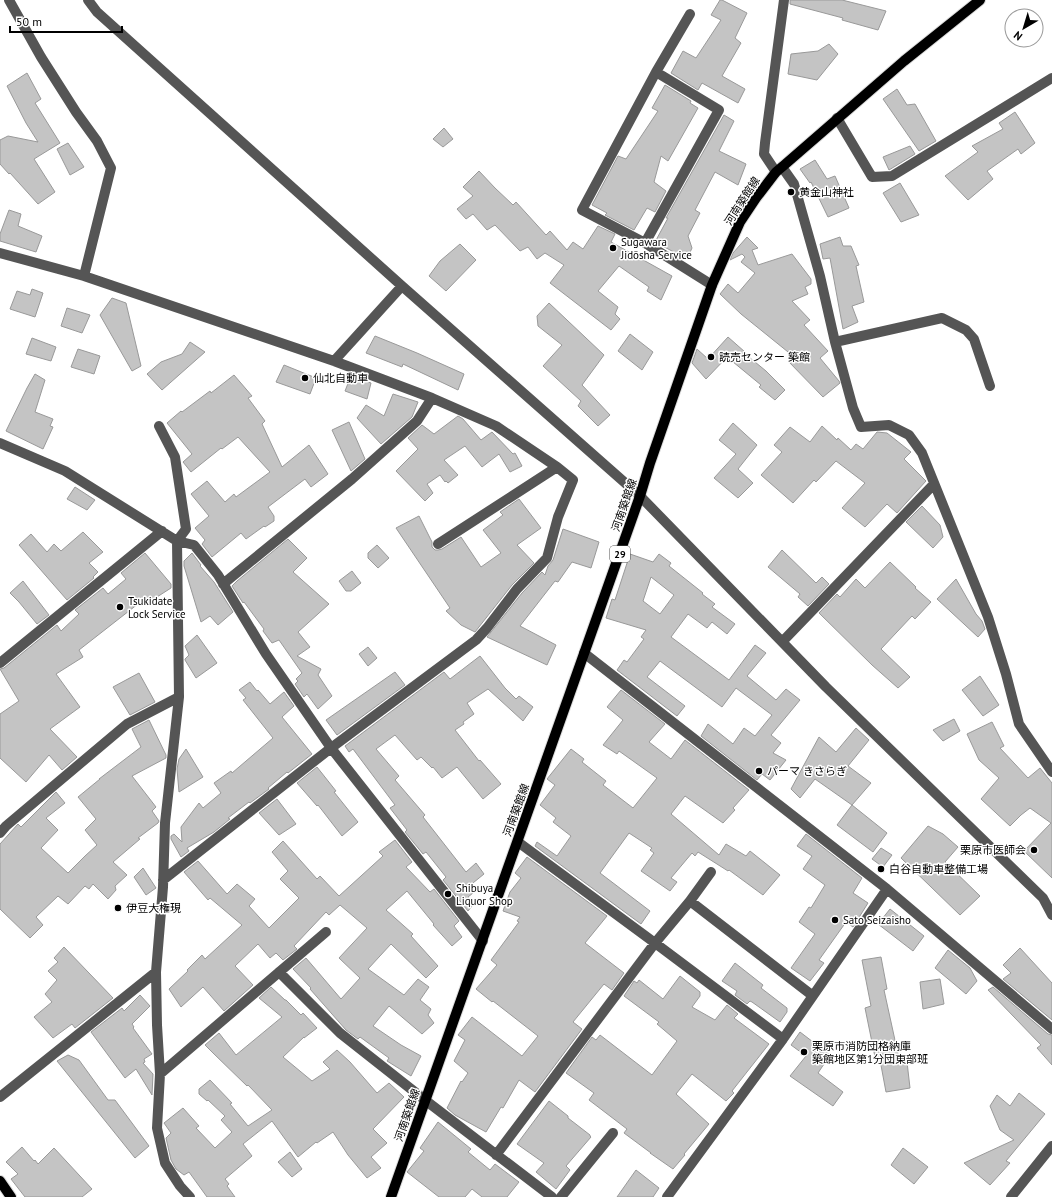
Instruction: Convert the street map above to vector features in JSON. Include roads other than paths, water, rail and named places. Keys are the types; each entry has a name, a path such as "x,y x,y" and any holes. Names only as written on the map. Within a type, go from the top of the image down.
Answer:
{"main road":[{"name":"河南築館線","path":"391,1197 640,496 712,285 740,222 756,198 779,170 837,118 974,1"},
{"path":"0,1181 11,1197"}],"street":[{"path":"9,0 41,57 76,112 97,141 111,168 84,276"},
{"path":"88,0 97,12 402,286 640,496 826,687 1043,898 1052,915"},
{"path":"784,0 764,154 794,184 820,276 835,342 853,408 861,427 889,425 909,435 922,453 988,617 1006,674 1019,724 1052,772"},
{"path":"690,14 656,72 582,210 645,243 712,285"},
{"path":"645,243 719,110 656,72"},
{"path":"837,118 872,177 892,176 1052,78"},
{"path":"0,253 84,276 334,361 432,398 496,426 556,467 572,480 558,517 547,558 517,588 487,628 476,640 331,748 163,880"},
{"path":"334,361 402,286"},
{"path":"835,342 942,318 966,330 974,339 990,386"},
{"path":"223,584 364,468 418,421 432,398"},
{"path":"159,426 175,457 186,529 177,541 179,697 165,823 163,880 156,972 160,1074 157,1128 165,1163 180,1186 190,1197"},
{"path":"0,444 65,471 177,541 194,545 218,574 266,654 331,748 483,941"},
{"path":"438,544 556,467"},
{"path":"782,642 934,484"},
{"path":"0,663 162,531"},
{"path":"584,654 887,889 1052,1029"},
{"path":"0,833 6,826 127,724 179,697"},
{"path":"518,842 655,942 783,1039"},
{"path":"496,1155 655,942 690,901 711,872"},
{"path":"667,1197 783,1039 887,889"},
{"path":"690,901 812,996"},
{"path":"160,1074 326,932"},
{"path":"0,1097 156,972"},
{"path":"279,972 340,1034 552,1197"},
{"path":"561,1197 613,1133"},
{"path":"1011,1197 1052,1146"}],"place":[{"name":"黄金山神社","path":"791,192"},
{"name":"Sugawara Jidōsha Service","path":"613,248"},
{"name":"読売センター 築館","path":"711,357"},
{"name":"仙北自動車","path":"305,378"},
{"name":"Tsukidate Lock Service","path":"120,607"},
{"name":"パーマ きさらぎ","path":"759,771"},
{"name":"栗原市医師会","path":"1034,850"},
{"name":"白谷自動車整備工場","path":"881,869"},
{"name":"Shibuya Liquor Shop","path":"448,894"},
{"name":"伊豆大権現","path":"118,908"},
{"name":"Sato Seizaisho","path":"835,920"},
{"name":"栗原市消防団格納庫 築館地区第1分団東部班","path":"804,1052"}]}
